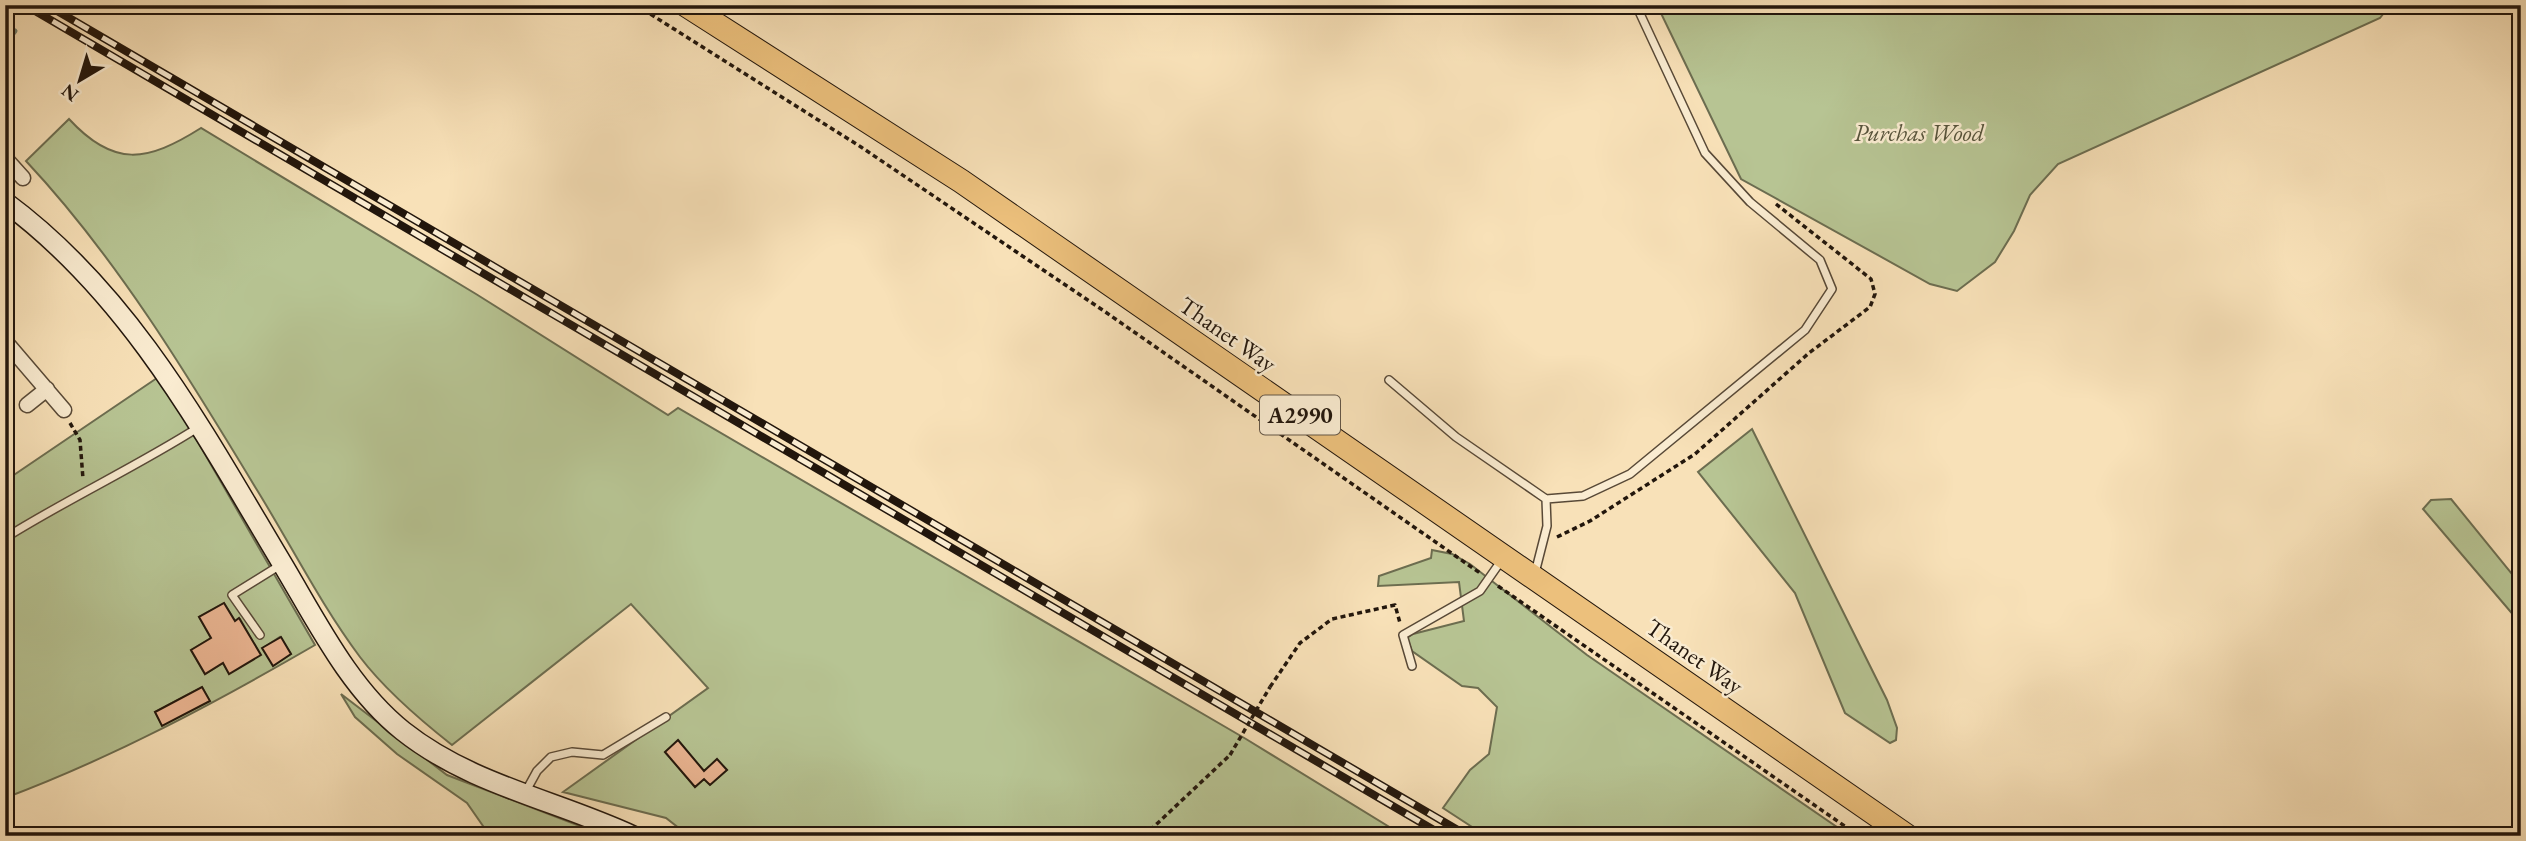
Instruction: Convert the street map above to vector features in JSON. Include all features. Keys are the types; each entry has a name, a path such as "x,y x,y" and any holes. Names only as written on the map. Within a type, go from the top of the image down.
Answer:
{"main road":[{"name":"Thanet Way","path":"685,5 961,181 1907,836"},
{"path":"5,202 53,238 99,285 159,364 200,426 326,638 380,710 402,731 436,753 524,795 597,820 633,836"}],"street":[{"path":"5,158 23,178"},
{"path":"5,341 64,410"},
{"path":"27,405 47,389"}],"lane":[{"path":"1389,380 1456,437 1546,499 1583,496 1630,474 1805,330 1832,289 1819,260 1750,202 1705,153 1636,5"},
{"path":"5,538 84,491 131,470 200,426"},
{"path":"1534,576 1547,526 1546,499"},
{"path":"1412,666 1403,635 1480,591 1505,556"},
{"path":"260,635 232,595 282,564"},
{"path":"524,795 537,771 551,757 572,752 603,755 666,717"}],"path":[{"path":"636,5 861,147 1069,287 1859,836"},
{"path":"64,410 80,440 84,491"},
{"path":"1144,836 1230,755 1270,687 1300,643 1332,618 1395,605 1403,635"}],"green space":[{"name":"Purchas Wood","path":"1657,5 2390,5 2380,18 2058,164 2030,195 2014,231 1995,262 1957,291 1930,284 1741,179"},
{"path":"69,119 101,146 132,155 164,148 201,128 476,294 668,415 678,408 1246,739 1404,836 689,836 666,818 563,792 708,688 631,604 452,745 403,704 360,657 332,617 231,447 150,319 91,237 26,161","holes":["678,741 704,771 717,760 727,770 710,785 704,779 695,787 665,752"]},
{"path":"157,378 168,390 315,645 163,728 85,765 5,798 5,481","holes":["224,603 235,621 240,619 257,649 229,673 223,663 205,674 191,650 211,638 199,617","280,637 291,654 273,665 263,648","202,687 209,700 162,725 155,712"]},
{"path":"1752,429 1887,700 1897,728 1896,740 1890,743 1845,713 1795,593 1698,472"},
{"path":"2451,499 2521,585 2521,624 2423,509 2431,500"},
{"path":"1432,550 1452,554 1470,564 1587,655 1850,836 1486,836 1443,808 1470,770 1489,754 1497,707 1478,688 1462,686 1412,651 1407,638 1413,634 1464,621 1459,582 1378,586 1379,576 1431,558"},
{"path":"341,694 447,775 606,836 490,836 467,803 397,754 355,717"}],"building":[{"path":"224,603 235,621 239,618 261,655 229,674 223,663 205,674 191,650 211,638 199,617"},
{"path":"281,637 291,654 273,666 262,648"},
{"path":"202,687 210,701 162,726 155,712"},
{"path":"678,740 704,771 717,759 727,770 710,785 704,779 695,787 665,752"}],"waterway":[{"path":"5,44 15,31"}],"railway":[{"path":"25,5 1444,836"},
{"path":"47,5 1468,836"}]}
